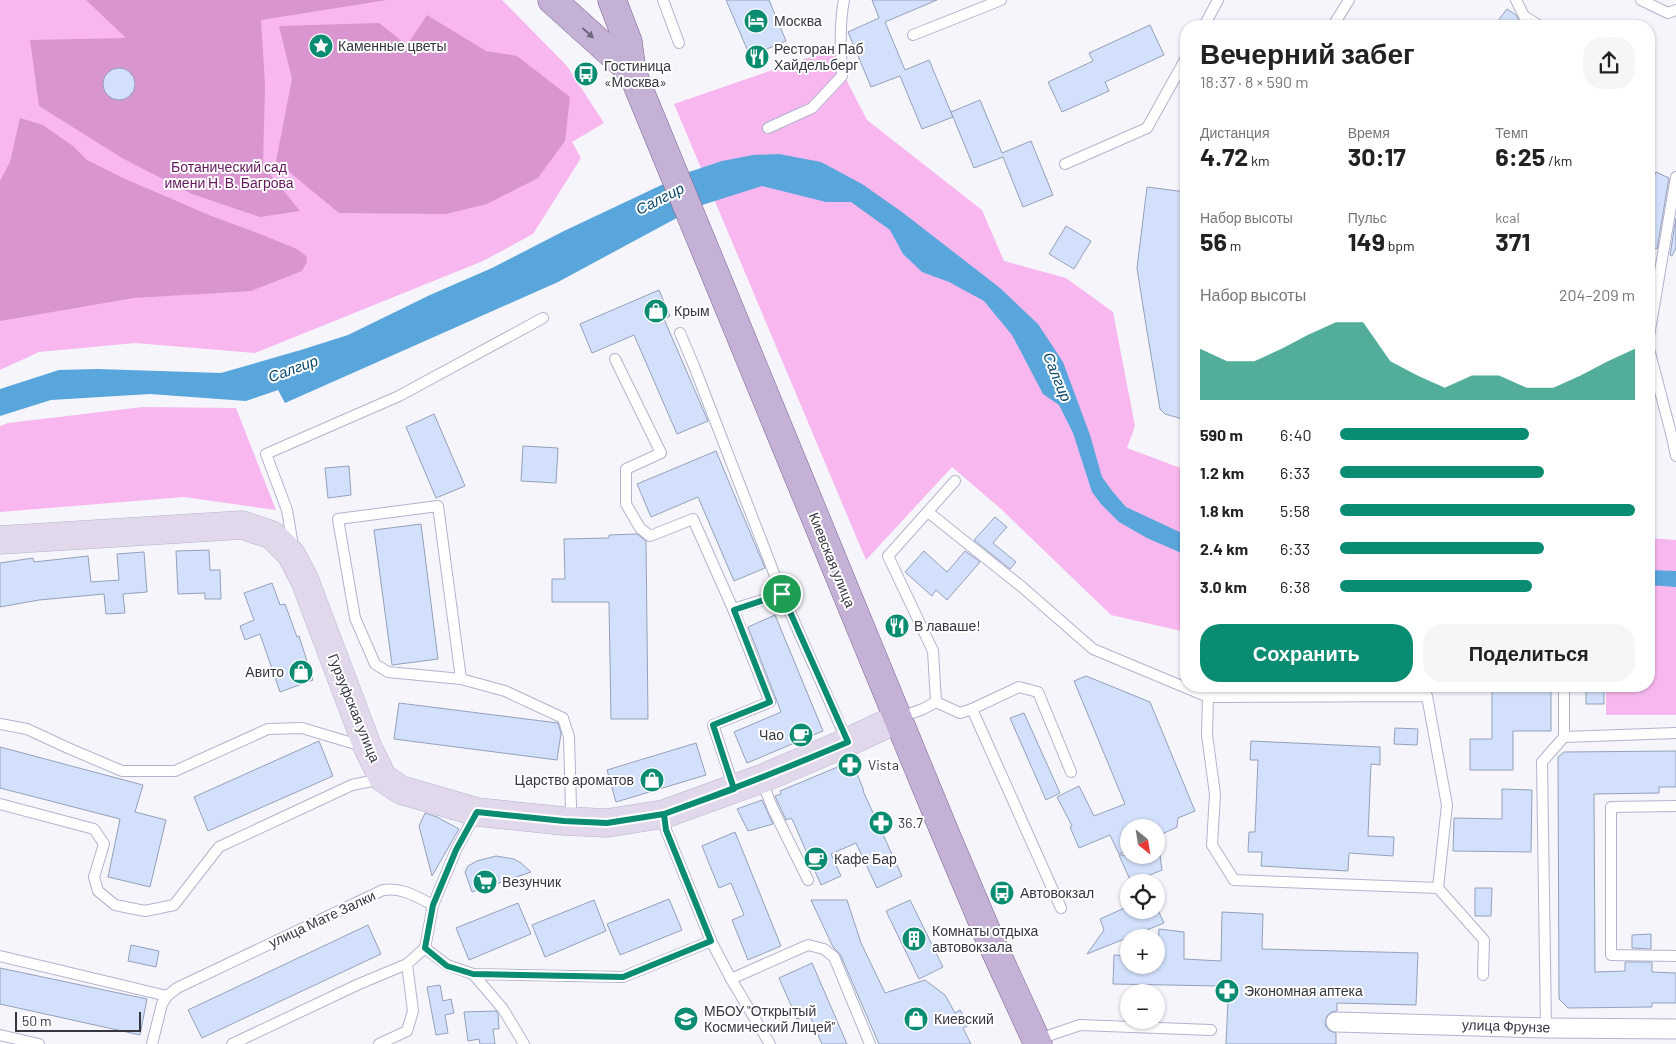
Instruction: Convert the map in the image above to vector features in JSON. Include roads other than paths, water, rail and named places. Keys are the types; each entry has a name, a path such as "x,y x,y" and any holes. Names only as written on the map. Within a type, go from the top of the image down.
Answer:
{"main road":[{"name":"Киевская улица","path":"552,0 632,72"},
{"name":"Киевская улица","path":"612,0 628,42 632,72 711,266 897,719 983,922 1037,1042"},
{"name":"Гурзуфская улица","path":"0,540 242,525 272,535 291,554 305,581 368,748 384,778 401,790 477,812 564,821 607,823 664,814 761,778 848,742 897,719"}],"street":[{"name":"улица Фрунзе","path":"1336,1022 1546,1028 1676,1029"}],"lane":[{"path":"663,0 679,42"},
{"path":"768,128 812,108 842,76 840,42 841,15 844,0"},
{"path":"913,35 1001,0"},
{"path":"1207,20 1218,0"},
{"path":"1336,20 1349,0"},
{"path":"1516,0 1524,16 1530,20"},
{"path":"1642,0 1668,12 1676,10"},
{"path":"1065,164 1147,128 1180,69"},
{"path":"1655,301 1676,177"},
{"path":"295,562 287,510 266,454 400,396 542,318"},
{"path":"680,334 782,594 848,742"},
{"path":"614,359 661,454 626,469 626,504 640,528 650,536 694,519 734,610 770,702 713,725 734,789"},
{"path":"1655,372 1676,456"},
{"path":"936,702 932,651 888,556 955,481"},
{"path":"461,679 438,506 338,519 354,618 375,664 388,672 461,679 505,691 563,718 570,737 571,789 571,807 564,821"},
{"path":"928,512 1022,587 1093,649 1180,685"},
{"path":"734,610 782,594"},
{"path":"936,702 960,713 1020,687 1038,692 1071,772"},
{"path":"1196,692 1208,697 1427,696 1447,805 1438,888"},
{"path":"1546,1028 1542,762 1564,737 1564,692"},
{"path":"1208,697 1207,735 1215,794 1212,846 1234,880 1438,888 1484,940 1483,975"},
{"path":"897,719 936,702"},
{"path":"972,709 1061,908"},
{"path":"0,724 27,729 122,770 175,771 268,730 302,728 368,748"},
{"path":"1564,737 1676,733"},
{"path":"0,804 94,829 104,844 94,877 98,891 115,905 145,911 174,905 219,848 352,785 384,778"},
{"path":"761,778 773,809 808,880"},
{"path":"1676,806 1611,807 1611,955 1676,956"},
{"path":"232,1044 359,984 407,964 425,948 433,905 456,850 477,812"},
{"path":"664,814 666,830 711,941 731,979 770,1044"},
{"name":"улица Мате Залки","path":"167,996 177,988 383,890 394,888 412,894 433,905"},
{"path":"425,948 447,966 473,974 623,977 711,941"},
{"path":"731,979 808,945 824,949 834,957 870,1044"},
{"path":"0,956 167,996 162,1004 152,1044"},
{"path":"378,1044 407,1031 413,1011 407,964"},
{"path":"473,974 503,1009 524,1044"},
{"path":"1037,1042 1080,1025 1211,1030"},
{"path":"0,1035 39,1044"}],"water":[{"name":"Салгир","path":"779,154 821,162 862,184 902,212 1000,288 1038,324 1063,362 1090,435 1102,477 1126,507 1180,532 1180,552 1147,538 1119,522 1101,504 1092,492 1073,433 1059,405 1043,394 1012,335 984,301 949,282 922,272 903,254 890,230 851,202 826,202 762,186 699,206 558,282 285,403 278,390 246,401 150,394 51,400 0,416 0,389 59,370 97,369 221,373 348,335 430,295 492,268 564,231 689,172 722,161 753,155"},
{"path":"1655,570 1676,571 1676,587 1655,585"}],"place":[{"name":"Москва","path":"756,21"},
{"name":"Каменные цветы","path":"321,46"},
{"name":"Ресторан Паб Хайдельберг","path":"757,57"},
{"name":"Гостиница «Москва»","path":"586,74"},
{"name":"Крым","path":"656,311"},
{"name":"В лаваше!","path":"897,626"},
{"name":"Авито","path":"301,672"},
{"name":"Чао","path":"801,735"},
{"name":"Vista","path":"850,765"},
{"name":"Царство ароматов","path":"652,780"},
{"name":"36.7","path":"881,823"},
{"name":"Кафе Бар","path":"816,859"},
{"name":"Везунчик","path":"485,882"},
{"name":"Автовокзал","path":"1002,893"},
{"name":"Комнаты отдыха автовокзала","path":"914,939"},
{"name":"Экономная аптека","path":"1227,991"},
{"name":"МБОУ \"Открытый Космический Лицей\"","path":"686,1019"},
{"name":"Киевский","path":"916,1019"}],"park label":[{"name":"Ботанический сад имени Н. В. Багрова","path":"229,176"}]}
